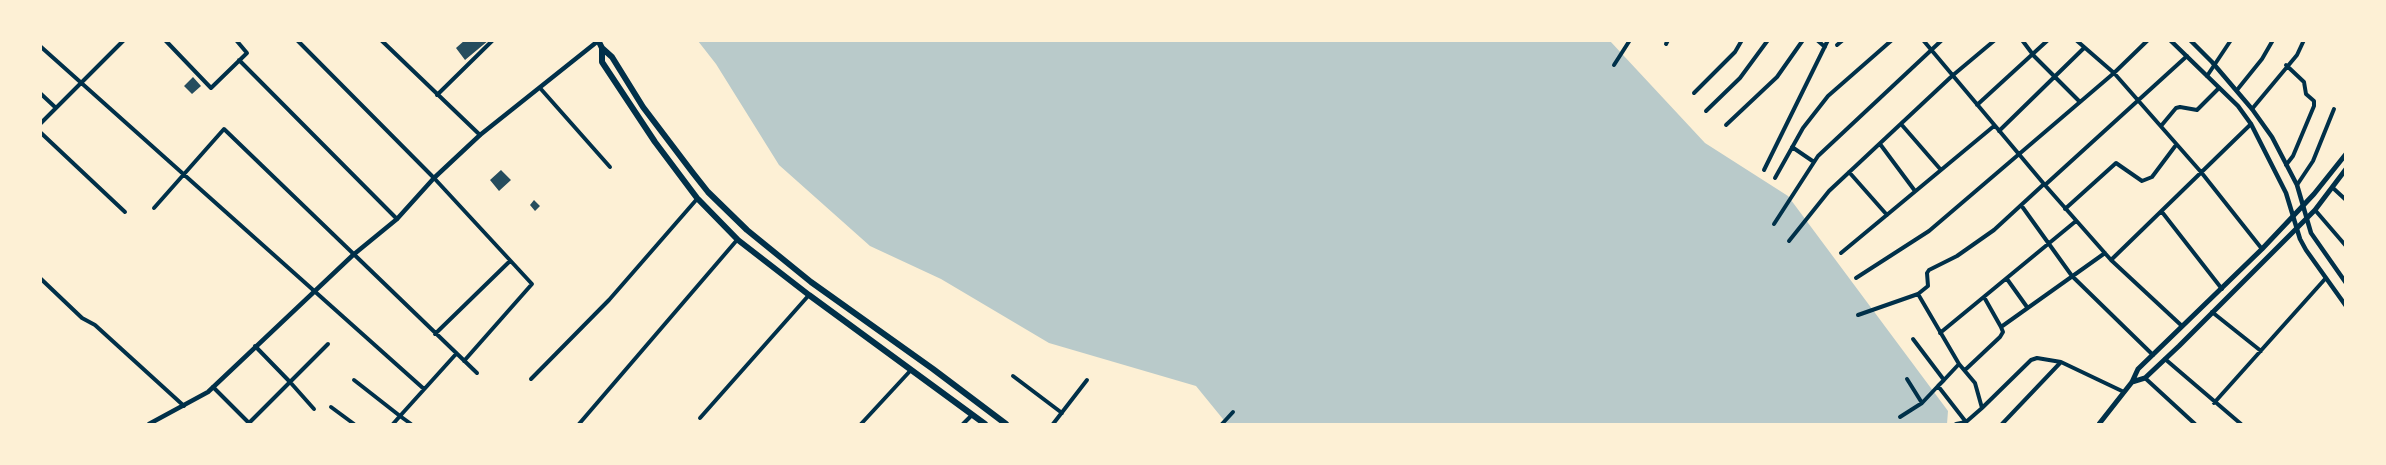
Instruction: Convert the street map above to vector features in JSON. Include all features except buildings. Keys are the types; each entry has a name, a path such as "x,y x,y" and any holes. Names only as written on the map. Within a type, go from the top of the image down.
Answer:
{"main road":[{"path":"599,43 602,62 655,142 698,198 738,240 985,424"},
{"path":"599,43 612,57 643,107 708,192 747,230 812,282 1006,424"},
{"path":"2099,424 2132,382 2138,369 2294,217 2346,154"},
{"path":"2132,382 2145,378 2306,219 2346,169"}],"street":[{"path":"40,124 124,40"},
{"path":"165,40 211,88 247,52 236,40"},
{"path":"297,40 434,178 532,284 464,361"},
{"path":"381,40 480,135"},
{"path":"437,95 493,40"},
{"path":"1614,65 1630,40"},
{"path":"1694,93 1735,52 1742,40"},
{"path":"1706,111 1740,78 1768,40"},
{"path":"1726,125 1778,77 1803,40"},
{"path":"1817,40 1825,47"},
{"path":"1764,170 1828,40"},
{"path":"1837,45 1843,40"},
{"path":"1775,178 1803,128 1828,96 1892,40"},
{"path":"1923,40 1994,126 2111,260 2182,327"},
{"path":"1774,224 1814,162 1942,40"},
{"path":"1790,241 1829,191 1952,76 1995,40"},
{"path":"2022,40 2034,56 2079,101"},
{"path":"1977,105 2034,56 2048,40"},
{"path":"2076,40 2114,73 2200,172 2262,249"},
{"path":"1856,278 1929,231 2114,73 2148,40"},
{"path":"2170,40 2238,106 2251,124 2286,193 2296,228 2306,250 2346,306"},
{"path":"2190,40 2236,90 2272,137 2297,185 2302,207 2315,240 2346,283"},
{"path":"2207,76 2231,40"},
{"path":"2236,90 2262,59 2273,40"},
{"path":"2252,109 2286,65 2297,55 2304,40"},
{"path":"149,424 184,406 213,387 353,255 397,219 434,178 480,135 599,43"},
{"path":"40,46 424,389"},
{"path":"1999,131 2084,48"},
{"path":"1858,315 1918,294 1928,286 1927,273 1929,270 1957,256 1994,230 2139,102 2187,56"},
{"path":"239,60 397,219"},
{"path":"2286,65 2304,81 2306,94 2314,101 2293,156 2286,165"},
{"path":"540,88 610,167"},
{"path":"2161,126 2176,108 2197,110 2219,88"},
{"path":"40,93 56,108"},
{"path":"2297,185 2313,161 2334,109"},
{"path":"1901,124 1941,170"},
{"path":"2111,260 2251,124"},
{"path":"1841,254 1994,126"},
{"path":"154,208 224,129 477,373"},
{"path":"40,132 125,212"},
{"path":"1880,143 1916,191"},
{"path":"2065,209 2116,163 2142,181 2152,177 2176,145"},
{"path":"1792,147 1814,162"},
{"path":"1849,172 1887,215"},
{"path":"2333,188 2346,200"},
{"path":"531,379 609,300 698,198"},
{"path":"2021,205 2072,276 2153,355"},
{"path":"2315,210 2346,246"},
{"path":"2162,212 2222,289"},
{"path":"1940,333 2076,221"},
{"path":"579,424 738,240"},
{"path":"2001,327 2105,253"},
{"path":"435,334 510,261"},
{"path":"40,278 82,318 95,325 184,406"},
{"path":"2006,279 2027,308"},
{"path":"2214,403 2325,279"},
{"path":"1918,294 1959,364 1975,383 1983,408"},
{"path":"700,418 809,295"},
{"path":"1965,370 2003,332 1984,297"},
{"path":"2212,312 2261,351"},
{"path":"1913,339 1944,380"},
{"path":"213,387 250,424 328,344"},
{"path":"255,346 314,409"},
{"path":"393,424 456,354"},
{"path":"1956,424 1966,422 2031,360 2037,358 2061,362 2124,392"},
{"path":"2165,359 2241,424"},
{"path":"2002,424 2061,362"},
{"path":"1900,417 1922,403 1959,364"},
{"path":"861,424 911,370"},
{"path":"1013,376 1062,413"},
{"path":"2145,378 2195,424"},
{"path":"1906,379 1922,403"},
{"path":"354,380 411,424"},
{"path":"1053,424 1087,380"},
{"path":"1938,386 1966,422"},
{"path":"331,407 354,424"},
{"path":"1222,424 1233,412"},
{"path":"963,424 972,415"}],"shaded area":[{"path":"698,41 1610,41 1705,143 1788,196 1948,411 1947,424 1227,424 1196,386 1049,343 941,279 870,246 779,165 716,64"}]}
